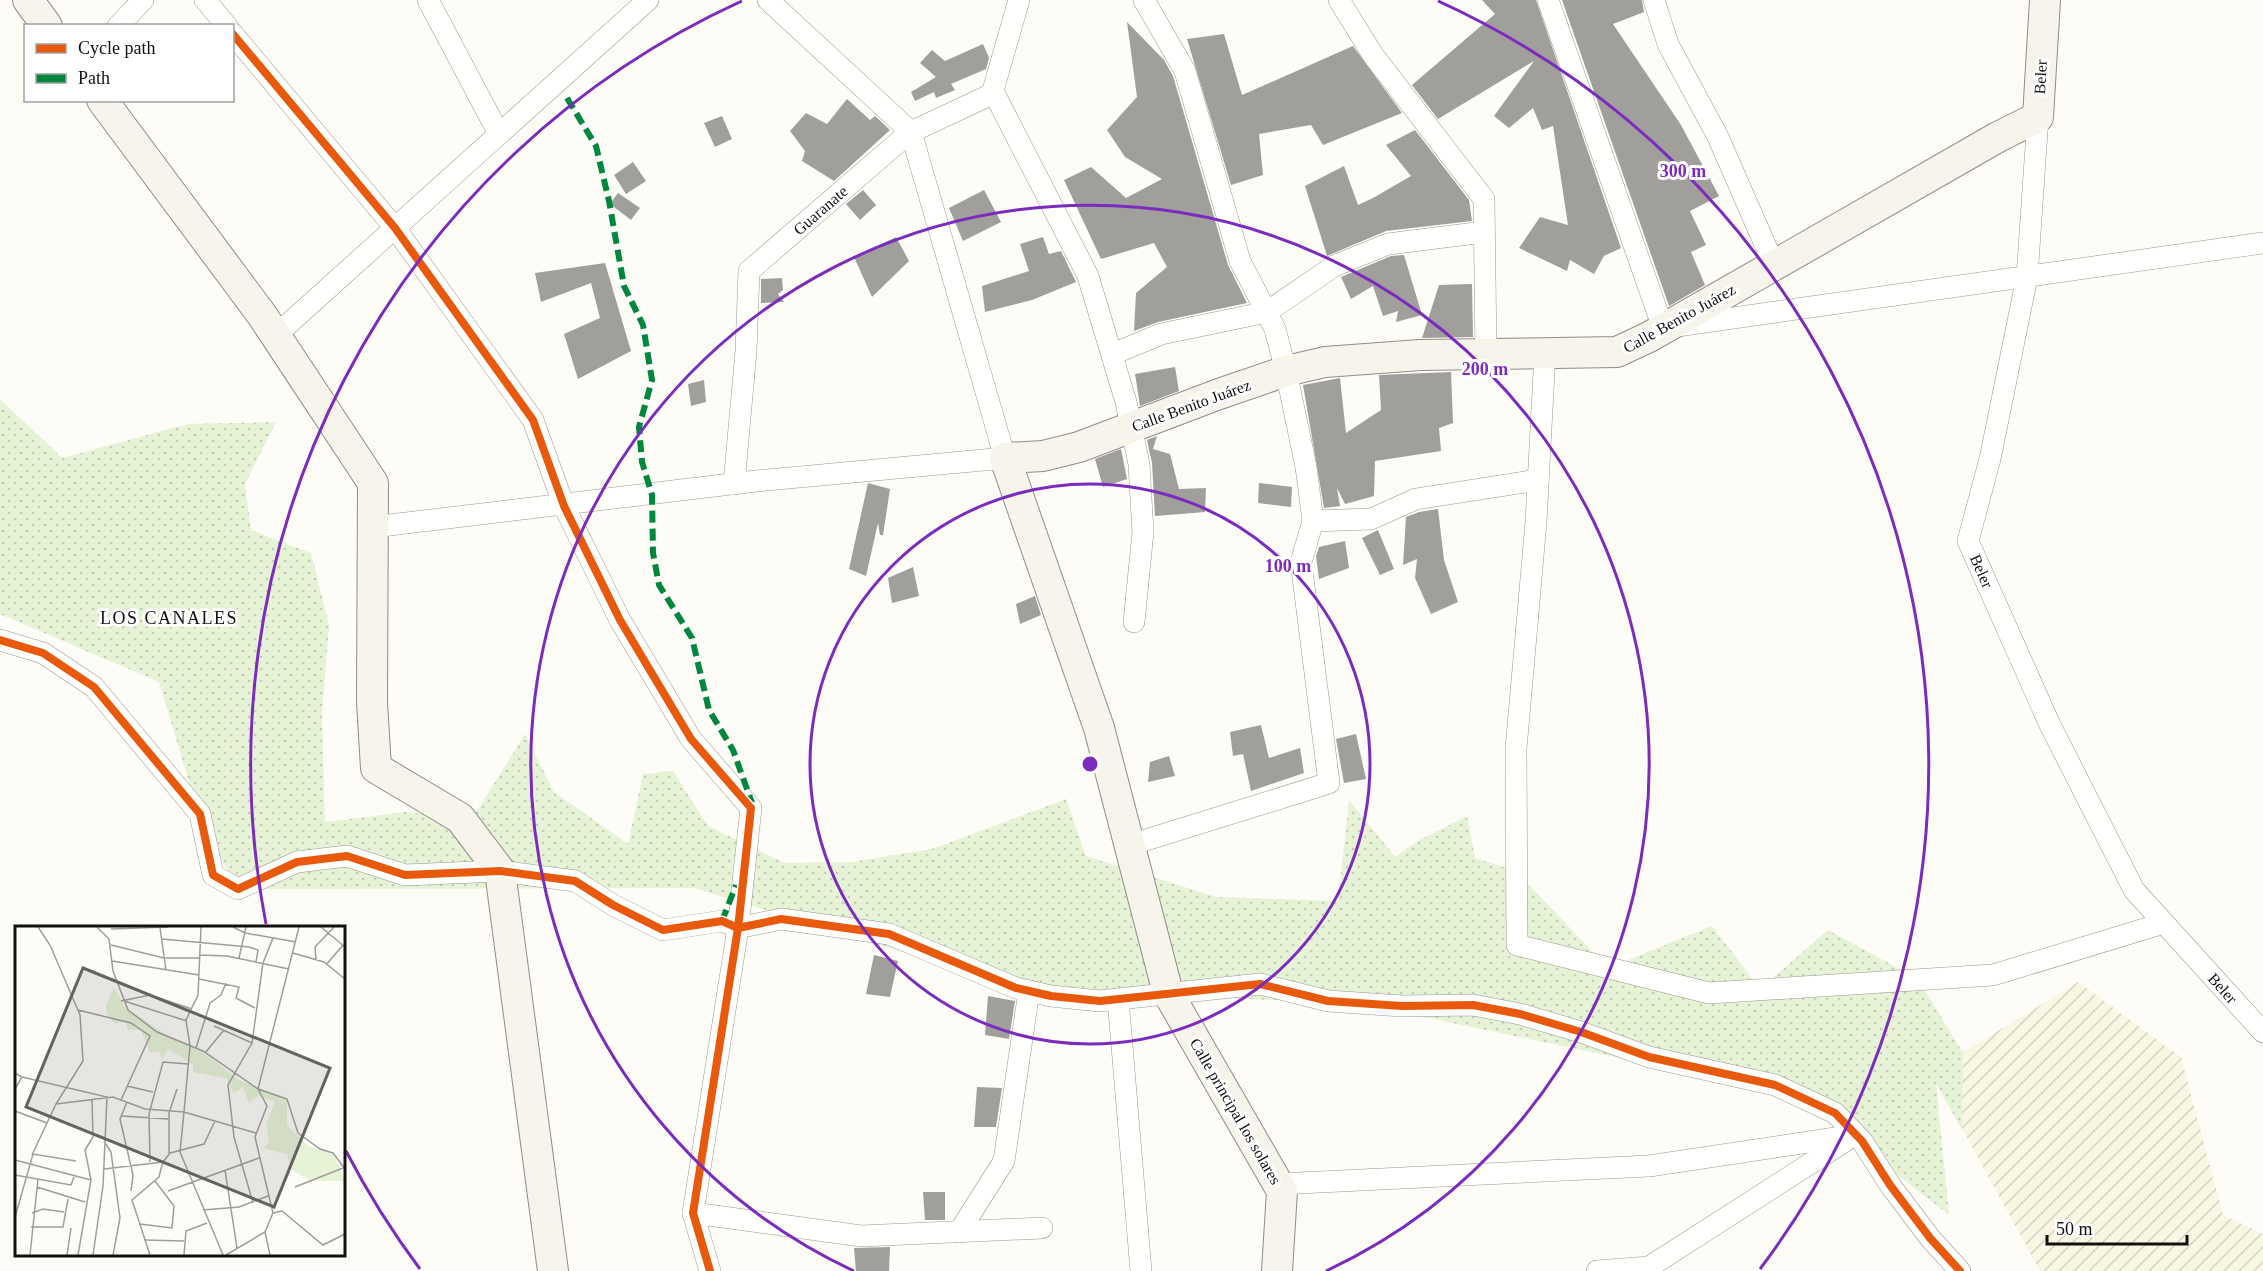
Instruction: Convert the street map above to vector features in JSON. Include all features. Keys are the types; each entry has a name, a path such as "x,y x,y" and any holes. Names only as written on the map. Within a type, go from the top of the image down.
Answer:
{"main road":[{"path":"28,0 46,24"},
{"name":"Beler","path":"2038,117 2045,0"},
{"path":"103,102 275,336 373,483 372,702 376,768 460,818 500,871 553,1271"},
{"name":"Calle Benito Juárez","path":"1005,458 1043,456 1080,447 1286,371 1325,362 1419,355 1617,352 1998,137 2038,117"},
{"name":"Calle principal los solares","path":"1005,458 1099,728 1168,993 1282,1191 1277,1271"}],"street":[{"path":"120,24 143,0"},
{"path":"205,0 224,24"},
{"path":"428,0 499,134"},
{"path":"275,336 648,0"},
{"path":"373,527 734,484 1005,458 911,132 768,0"},
{"path":"1130,845 1329,783 1301,562 1313,522 1306,467 1286,371 1275,328 1240,261 1185,71 1144,0"},
{"path":"1339,0 1373,55 1484,199 1486,354"},
{"path":"1548,0 1663,328 2263,243"},
{"path":"1654,0 1668,44 1718,137 1774,265"},
{"path":"1016,3 993,91 1088,276 1113,354 1139,464 1143,532 1134,622"},
{"path":"234,35 395,228 533,420 564,506 620,620 691,740 751,808 738,928 693,1213 710,1271"},
{"name":"Guaranate","path":"734,484 746,351 749,271 911,132 992,94 993,91"},
{"name":"Beler","path":"2038,117 2027,277 1990,459 1968,541 2050,725 2134,890 2263,1032"},
{"path":"1113,354 1161,334 1267,312 1334,266 1388,244 1484,232"},
{"path":"1545,353 1538,480 1516,749 1517,945 1709,993 1993,975 2164,923"},
{"path":"1313,522 1371,519 1416,499 1538,480"},
{"path":"0,640 43,653 94,687 200,814 213,874 238,889 297,862 347,856 405,874 500,871 575,881 613,905 663,930 722,921 738,928 781,919 889,934 1016,988 1100,1001 1260,984 1328,1001 1402,1006 1473,1005 1513,1013 1581,1032 1649,1057 1775,1085 1835,1113 1855,1135 1930,1238 1960,1271"},
{"path":"959,1232 1004,1161 1029,991"},
{"path":"1118,999 1141,1271"},
{"path":"1278,1184 1649,1166 1855,1135"},
{"path":"1597,1271 1649,1267 1855,1135"},
{"path":"693,1213 861,1236 1042,1228"}],"shaded area":[{"path":"2078,982 2181,1057 2223,1215 2263,1234 2263,1271 2040,1271 1931,1072"}],"green space":[{"path":"0,399 62,458 188,424 276,422 245,484 251,530 311,553 329,625 322,713 325,822 406,812 472,819 525,734 554,792 628,844 643,774 673,771 708,826 785,863 851,862 932,849 1066,799 1086,856 1216,897 1338,901 1349,800 1395,857 1416,842 1467,816 1475,858 1516,871 1608,968 1712,926 1760,989 1828,930 1918,979 1963,1053 1962,1130 1936,1083 1949,1215 1794,1094 1356,1003 1029,991 694,888 238,889 202,825 159,682 0,614"}],"building":[{"path":"1482,0 1536,0 1621,248 1604,256 1594,274 1570,260 1567,271 1519,248 1540,217 1568,225 1553,126 1542,130 1533,108 1509,128 1494,116 1534,61 1438,119 1412,85 1495,14"},
{"path":"1562,0 1642,0 1644,12 1613,24 1681,125 1719,196 1690,211 1706,245 1691,252 1705,285 1669,306"},
{"path":"1127,22 1164,60 1173,76 1228,265 1247,303 1158,322 1134,331 1136,293 1167,267 1154,243 1101,259 1064,180 1091,167 1126,198 1162,179 1125,157 1107,130 1137,97"},
{"path":"1224,34 1242,95 1353,46 1402,113 1323,145 1311,125 1259,134 1263,175 1231,185 1187,39"},
{"path":"983,44 989,58 986,69 951,84 955,90 936,98 934,92 915,101 911,92 936,77 920,63 932,50 945,61"},
{"path":"847,99 870,120 875,116 890,130 834,181 802,161 805,151 790,131 806,113 827,124"},
{"path":"722,116 732,139 715,147 704,123"},
{"path":"1415,130 1469,200 1472,221 1386,231 1327,256 1305,186 1344,166 1358,205 1373,198 1411,176 1386,145"},
{"path":"633,162 646,181 626,194 614,175"},
{"path":"863,190 876,205 860,220 846,204"},
{"path":"984,190 1001,222 963,241 949,208"},
{"path":"618,193 640,208 631,220 610,204"},
{"path":"896,237 909,261 872,297 854,257"},
{"path":"1043,237 1049,254 1061,251 1076,282 1032,300 985,312 982,286 1029,271 1020,244"},
{"path":"1404,255 1422,315 1396,322 1398,311 1383,316 1373,286 1351,299 1341,277 1391,256"},
{"path":"605,263 631,351 578,379 564,334 600,318 591,283 541,302 535,273"},
{"path":"782,278 783,290 778,294 784,302 761,303 761,279"},
{"path":"1472,284 1473,337 1422,338 1439,285"},
{"path":"1175,367 1179,391 1140,406 1135,374"},
{"path":"1451,372 1453,423 1439,428 1441,451 1375,461 1374,496 1345,504 1337,488 1340,506 1324,508 1303,385 1340,378 1346,433 1381,410 1379,375"},
{"path":"704,380 706,402 691,406 688,384"},
{"path":"1157,436 1153,449 1170,454 1179,489 1206,488 1205,512 1155,516 1152,463 1147,440"},
{"path":"1121,449 1127,479 1103,487 1095,459"},
{"path":"868,483 890,489 883,535 880,535 878,523 866,576 849,569"},
{"path":"1259,483 1292,487 1291,507 1258,503"},
{"path":"1438,509 1444,560 1458,602 1431,614 1415,578 1417,559 1403,565 1406,517"},
{"path":"1378,530 1394,569 1380,575 1362,538"},
{"path":"1345,541 1349,568 1319,579 1316,556 1319,547"},
{"path":"913,567 919,596 892,603 888,578"},
{"path":"1035,596 1041,615 1020,624 1016,604"},
{"path":"1261,725 1269,758 1300,748 1304,773 1251,791 1243,754 1233,756 1230,732"},
{"path":"1356,734 1366,779 1344,783 1336,739"},
{"path":"1169,756 1175,776 1148,782 1150,762"},
{"path":"874,955 898,961 890,997 866,994"},
{"path":"988,996 1015,1001 1009,1039 985,1035"},
{"path":"977,1087 1002,1088 996,1127 974,1127"},
{"path":"923,1192 945,1192 945,1220 925,1220"},
{"path":"890,1247 889,1271 856,1271 854,1248"}],"marked path":[{"path":"567,98 596,146 609,201 624,286 643,325 652,380 639,427 642,462 652,495 653,553 659,585 692,638 709,710 733,750 752,803"},
{"path":"722,921 736,885"}],"cycle path":[{"path":"234,35 395,228 533,420 564,506 620,620 691,739 751,808 738,928 693,1213 710,1271"},
{"path":"0,640 43,653 94,687 200,814 213,875 238,889 297,862 347,856 405,875 500,871 575,881 613,905 663,930 722,921 738,928 781,919 889,934 1016,988 1051,996 1100,1001 1260,984 1328,1001 1402,1006 1473,1005 1520,1014 1581,1032 1649,1057 1775,1085 1835,1113 1862,1141 1890,1185 1930,1238 1960,1271"}],"district":[{"name":"LOS CANALES","path":"169,618"}]}
